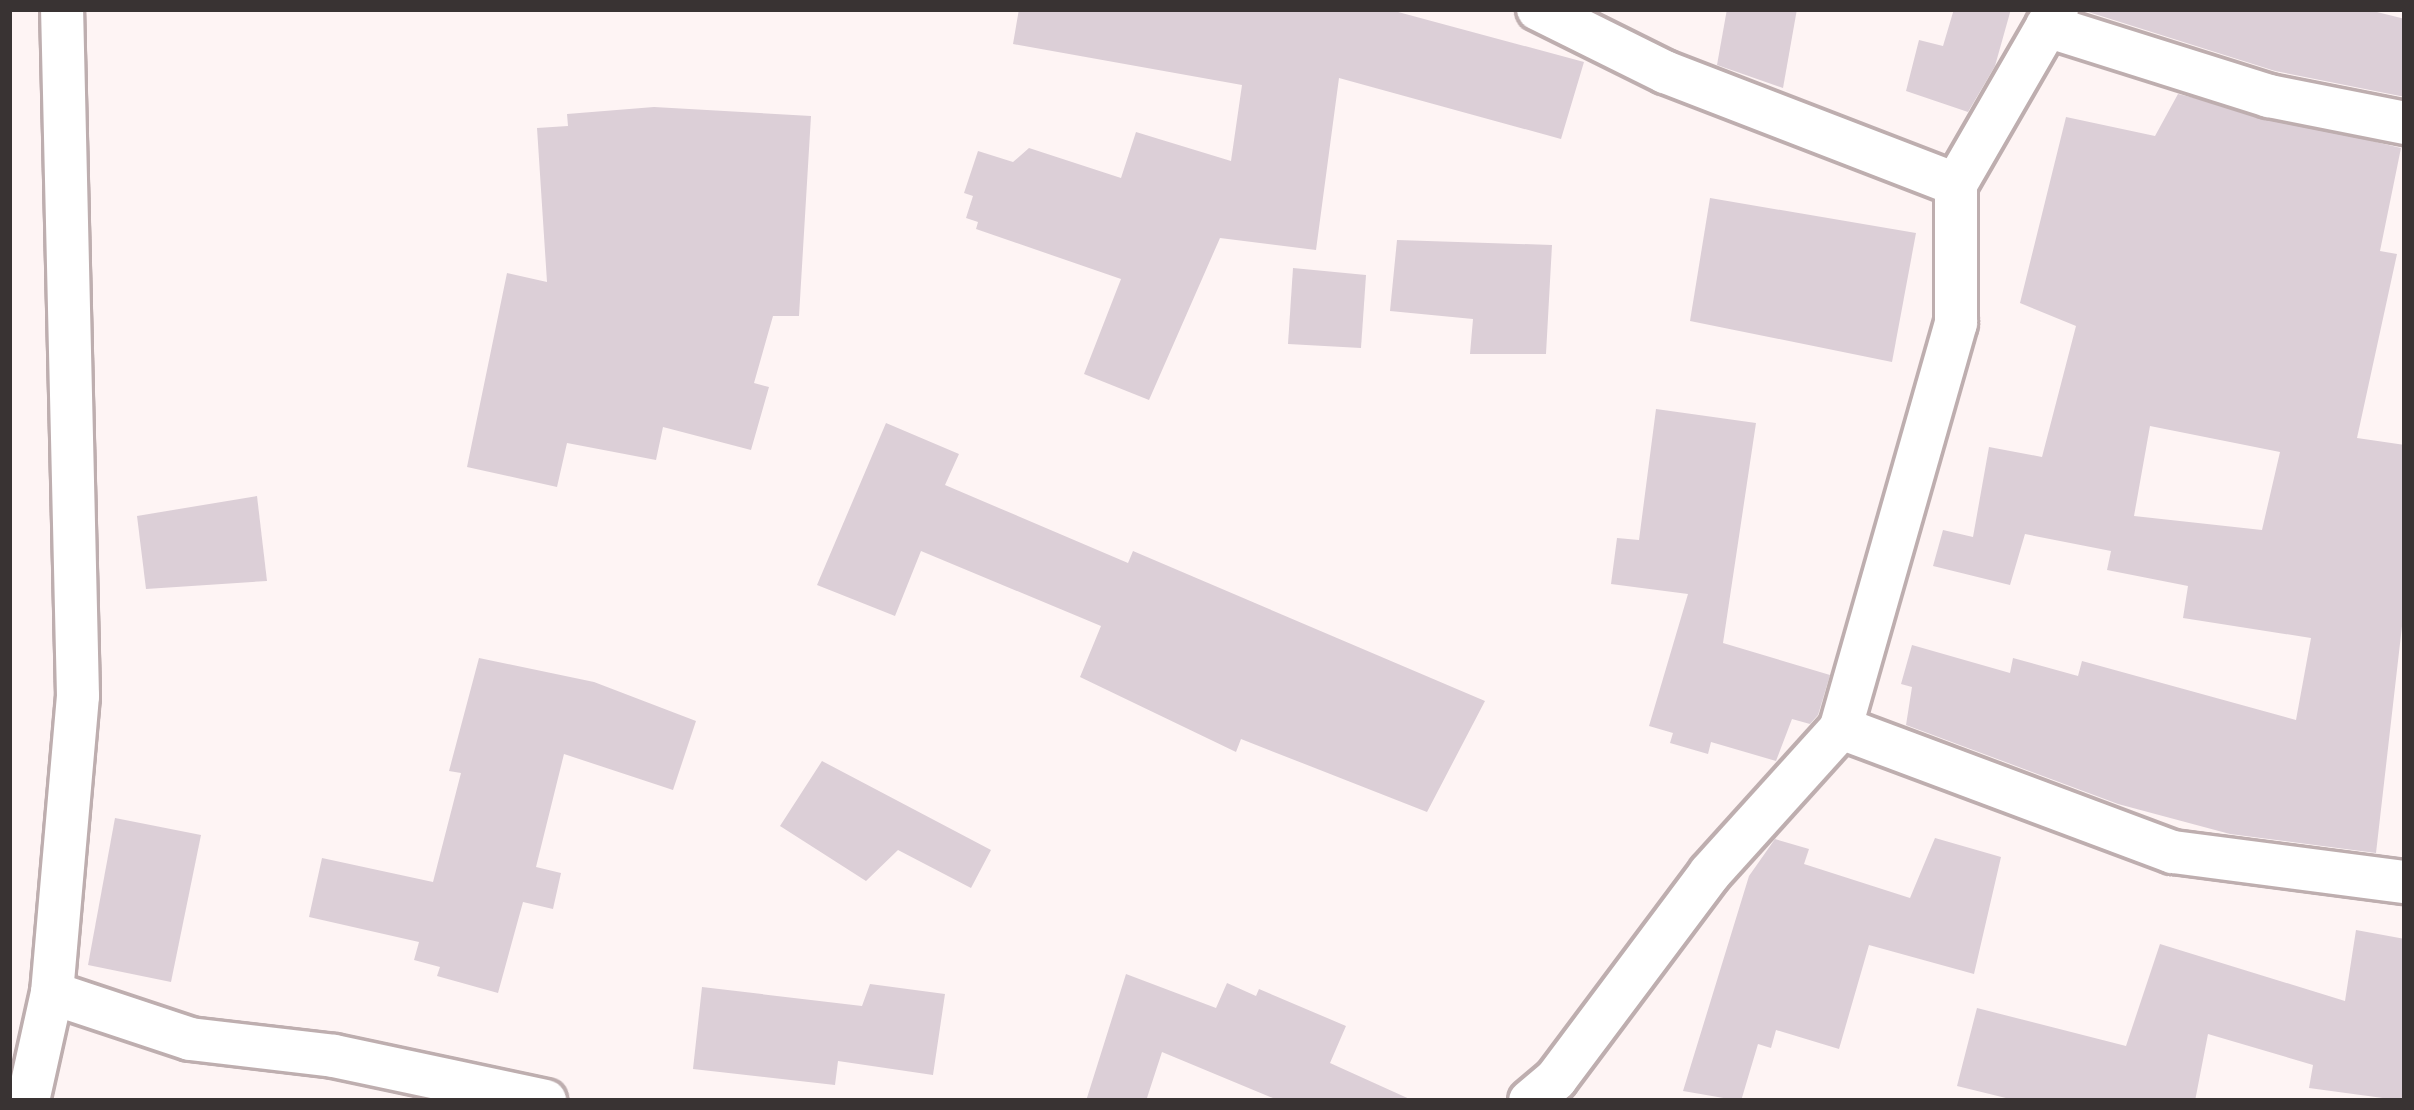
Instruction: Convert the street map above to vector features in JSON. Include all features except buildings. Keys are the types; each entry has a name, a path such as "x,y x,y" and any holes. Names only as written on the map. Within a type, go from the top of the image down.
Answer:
{"street":[{"path":"28,1101 52,993 78,696 62,9"},
{"path":"1538,9 1665,72 1955,184"},
{"path":"1530,1101 1556,1079 1710,873 1841,728 1955,323 1955,184 2052,18 2270,96 2405,123"},
{"path":"1841,728 2173,852 2405,882"},
{"path":"52,993 190,1040 334,1056 545,1101"}]}
